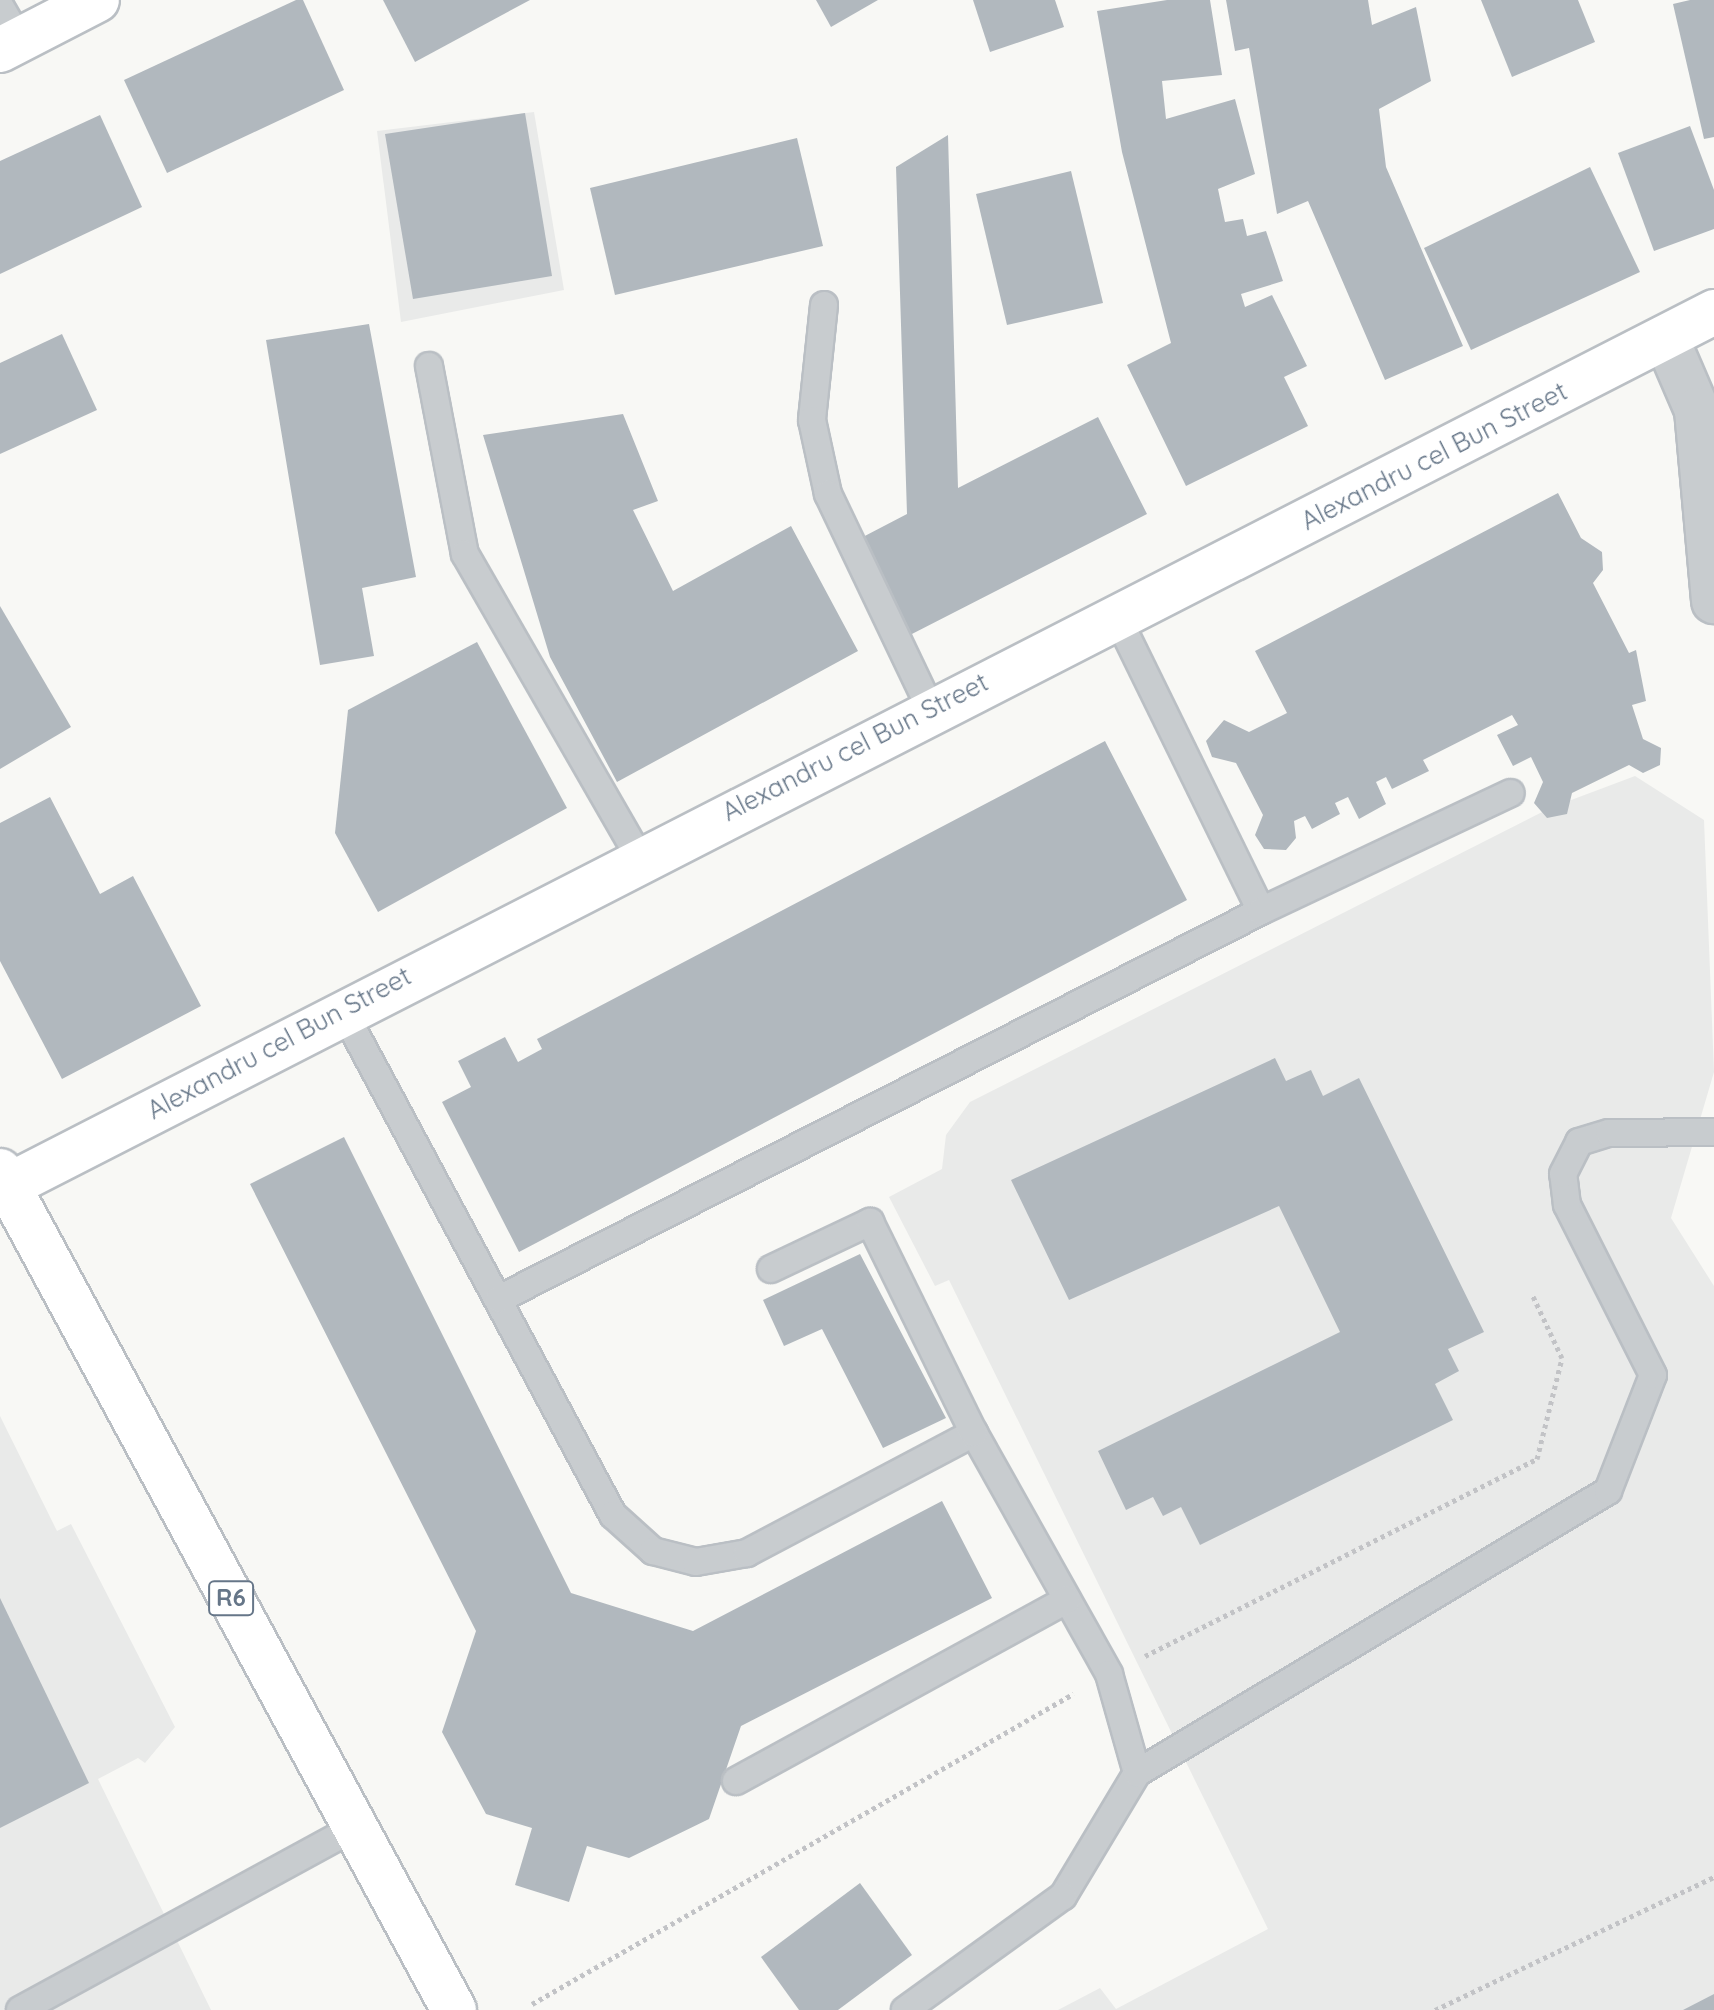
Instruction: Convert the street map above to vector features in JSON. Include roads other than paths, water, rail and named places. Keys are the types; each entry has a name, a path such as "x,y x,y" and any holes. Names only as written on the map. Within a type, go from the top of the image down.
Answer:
{"main road":[{"path":"7,32 97,0"},
{"name":"Alexandru cel Bun Street","path":"3,1182 1714,312"},
{"name":"R6","path":"3,1182 454,2010"}],"street":[{"path":"1666,338 1697,410 1714,601"}],"lane":[{"path":"824,305 812,420 828,494 930,708"},
{"path":"429,366 465,554 639,857"},
{"path":"1117,617 1261,911"},
{"path":"499,1299 1261,911 1511,793"},
{"path":"342,1009 613,1515 673,1559 747,1553 974,1433"},
{"path":"905,2010 1063,1896 1137,1773 1608,1491 1653,1375 1567,1205 1563,1174 1579,1142 1609,1133 1714,1132"},
{"path":"771,1269 870,1222 974,1433 1109,1674 1137,1773"},
{"path":"736,1781 1067,1600"},
{"path":"20,2010 355,1827"}]}
